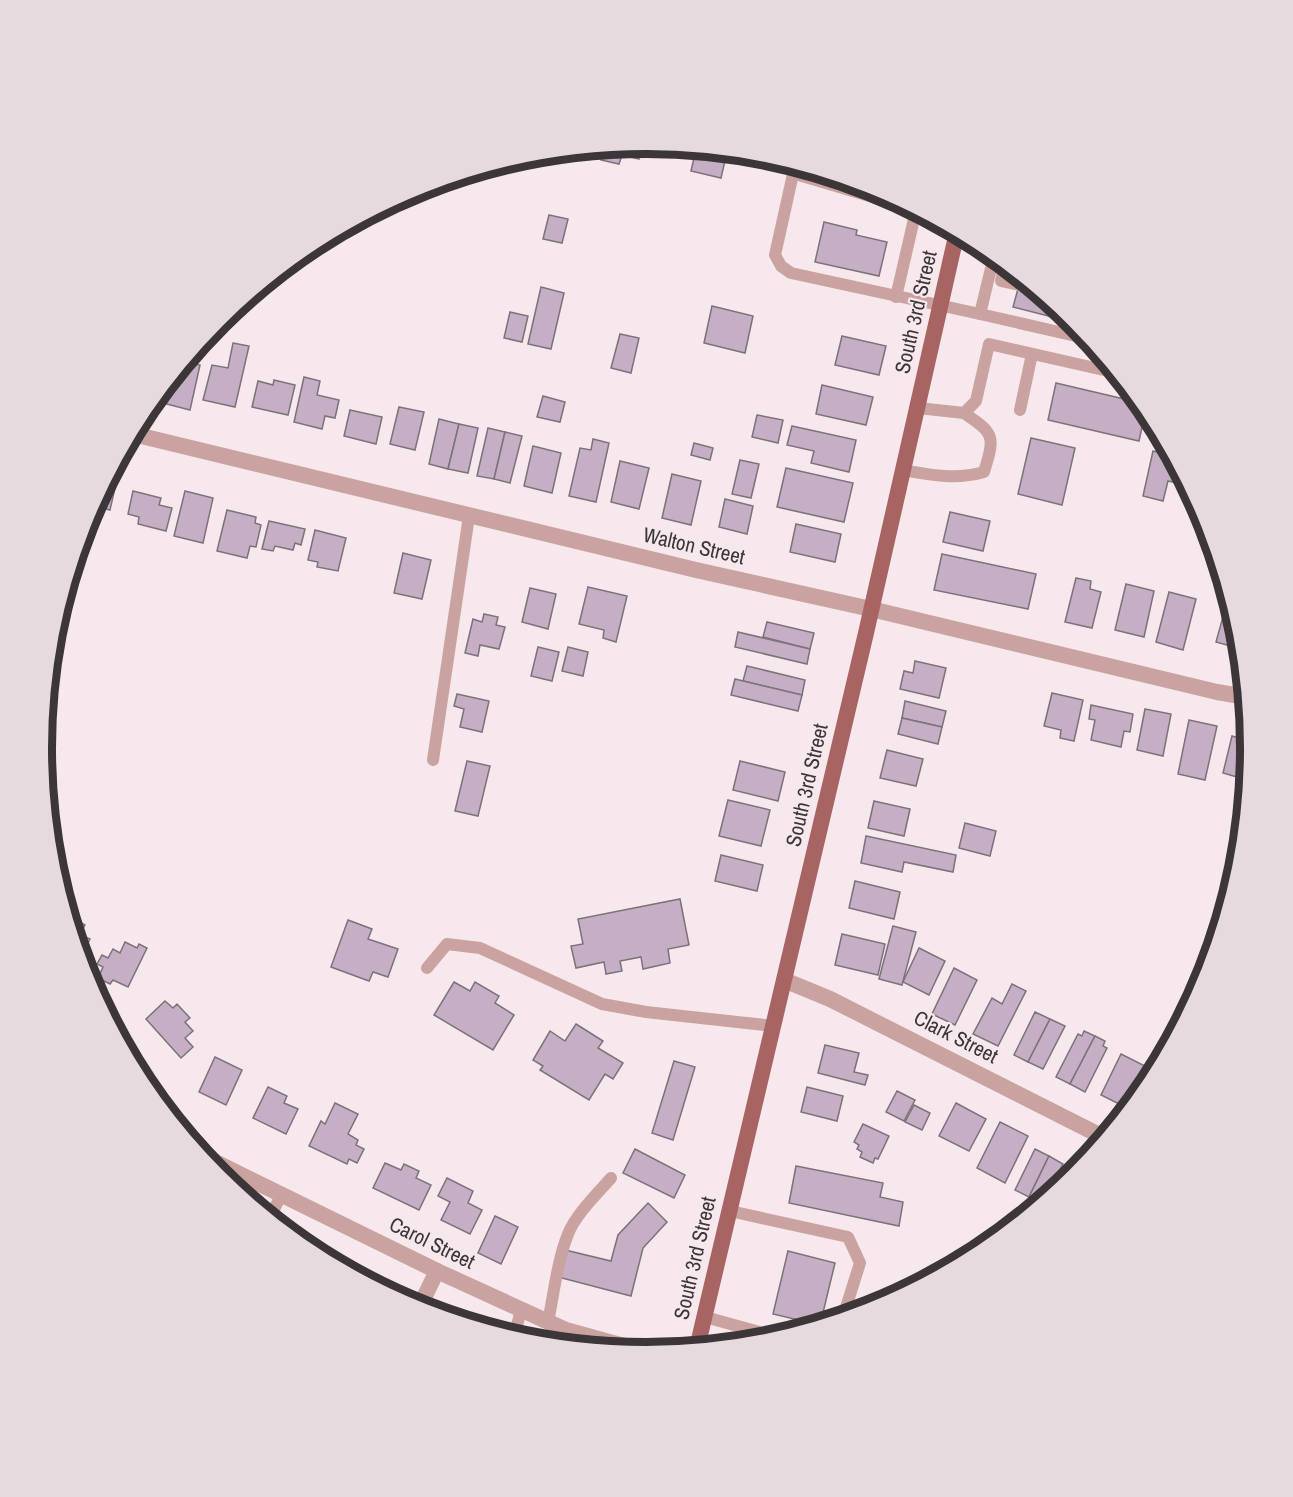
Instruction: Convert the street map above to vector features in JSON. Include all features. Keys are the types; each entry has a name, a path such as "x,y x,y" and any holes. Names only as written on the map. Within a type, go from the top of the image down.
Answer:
{"main road":[{"name":"South 3rd Street","path":"699,1340 872,609 955,241"}],"street":[{"name":"Walton Street","path":"141,436 696,570 1237,695"},
{"name":"Clark Street","path":"784,980 830,999 1098,1134"},
{"name":"Carol Street","path":"223,1166 521,1310 600,1340"},
{"path":"424,1299 437,1271"}],"lane":[{"path":"793,173 775,255 781,266 791,273 1074,335"},
{"path":"896,297 914,218"},
{"path":"980,314 992,265"},
{"path":"1003,273 1001,281 1017,285"},
{"path":"964,413 976,401 989,344 1104,370"},
{"path":"1020,410 1032,354"},
{"path":"903,470 940,476 968,476 984,472 992,445 987,429 964,413 918,408"},
{"path":"433,760 469,516"},
{"path":"427,968 447,944 480,948 602,1004 646,1012 774,1026"},
{"path":"548,1322 568,1233 589,1202 611,1178"},
{"path":"274,1211 282,1194"},
{"path":"730,1211 848,1238 860,1263 846,1308"},
{"path":"516,1328 521,1310"},
{"path":"705,1317 758,1332"}],"building":[{"path":"640,154 639,159 623,155"},
{"path":"622,155 619,164 601,160 602,157"},
{"path":"694,157 725,160 721,178 691,171"},
{"path":"549,215 568,219 562,243 543,239"},
{"path":"824,222 857,230 856,235 887,242 879,276 815,262"},
{"path":"1019,286 1056,318 1013,307"},
{"path":"541,287 564,293 551,349 528,344"},
{"path":"712,306 753,316 745,353 704,343"},
{"path":"510,312 528,316 522,342 504,338"},
{"path":"620,334 639,338 631,373 611,368"},
{"path":"842,336 886,346 879,375 835,365"},
{"path":"233,343 249,346 235,407 203,400 212,365 228,368"},
{"path":"194,364 200,365 190,410 164,403"},
{"path":"304,377 320,381 317,395 339,400 335,418 325,416 322,429 294,422"},
{"path":"274,380 295,385 288,415 252,407 258,381 273,385"},
{"path":"1056,383 1127,400 1143,423 1139,441 1048,420"},
{"path":"822,385 873,397 866,425 816,414"},
{"path":"543,396 565,402 560,422 537,417"},
{"path":"399,407 424,412 415,450 390,444"},
{"path":"350,410 382,417 376,444 344,436"},
{"path":"757,415 783,420 778,443 752,437"},
{"path":"439,419 459,424 448,469 429,464"},
{"path":"459,424 478,428 468,473 448,469"},
{"path":"792,426 856,440 849,472 811,463 814,451 787,445"},
{"path":"488,428 505,432 494,479 477,476"},
{"path":"505,432 522,436 510,483 494,479"},
{"path":"1031,438 1075,448 1062,505 1018,494"},
{"path":"593,439 609,443 596,502 569,496 580,448 591,450"},
{"path":"694,443 713,448 710,460 691,455"},
{"path":"533,446 561,453 552,493 524,486"},
{"path":"1153,451 1162,453 1177,483 1168,481 1163,501 1143,496"},
{"path":"740,460 759,464 751,498 732,494"},
{"path":"620,461 649,468 639,509 611,502"},
{"path":"786,468 853,483 844,522 777,507"},
{"path":"672,474 701,481 691,525 662,518"},
{"path":"113,487 115,488 110,510 104,508"},
{"path":"133,491 161,498 159,505 172,508 166,531 138,524 139,517 128,514"},
{"path":"185,491 213,498 203,543 174,536"},
{"path":"725,499 753,506 747,534 719,527"},
{"path":"227,510 256,517 255,523 261,525 256,547 250,546 247,558 217,551"},
{"path":"950,512 990,521 983,551 943,542"},
{"path":"269,521 305,529 301,545 295,543 293,550 275,546 273,551 262,549"},
{"path":"796,524 841,534 835,562 790,552"},
{"path":"315,530 346,538 338,571 317,567 318,562 308,560"},
{"path":"403,553 431,560 422,599 394,593"},
{"path":"942,554 1036,574 1028,609 934,590"},
{"path":"1076,578 1091,581 1090,589 1101,592 1092,628 1065,622"},
{"path":"1126,584 1154,591 1144,637 1115,630"},
{"path":"588,587 627,596 616,642 603,638 604,630 579,624"},
{"path":"530,588 556,594 548,629 522,622"},
{"path":"1169,592 1196,599 1183,650 1156,642"},
{"path":"1224,613 1231,646 1216,642"},
{"path":"484,614 498,617 496,625 505,627 499,649 480,645 478,656 465,653 473,619 482,622"},
{"path":"767,622 814,633 810,649 763,637"},
{"path":"738,632 810,649 807,664 735,647"},
{"path":"538,647 559,652 552,681 531,676"},
{"path":"568,647 588,652 583,676 562,671"},
{"path":"915,661 946,668 939,698 900,689 904,671 913,673"},
{"path":"747,666 805,680 802,695 743,681"},
{"path":"735,679 802,695 798,711 731,695"},
{"path":"1052,693 1083,700 1074,741 1060,738 1061,730 1044,726"},
{"path":"457,694 489,701 482,732 460,727 464,709 454,706"},
{"path":"905,701 946,711 942,727 902,718"},
{"path":"1091,705 1133,714 1130,732 1124,731 1121,747 1091,740 1095,720 1089,719"},
{"path":"1145,709 1171,714 1163,756 1137,750"},
{"path":"902,718 942,727 938,744 898,734"},
{"path":"1189,720 1217,726 1205,780 1178,774"},
{"path":"1232,736 1240,738 1239,778 1223,773"},
{"path":"887,750 923,759 916,786 880,778"},
{"path":"467,761 490,766 478,816 455,811"},
{"path":"740,761 785,772 778,801 733,790"},
{"path":"728,800 770,810 761,846 719,836"},
{"path":"874,801 910,809 904,836 868,828"},
{"path":"965,823 996,831 990,856 959,848"},
{"path":"866,836 956,855 953,872 904,862 902,872 861,863"},
{"path":"721,855 763,865 757,891 715,881"},
{"path":"855,881 900,892 894,919 849,908"},
{"path":"680,899 689,945 668,949 670,963 643,969 641,957 620,961 622,971 606,974 604,962 576,968 571,946 583,944 578,919"},
{"path":"348,920 372,929 368,939 398,949 388,977 373,972 369,981 331,967"},
{"path":"79,921 85,925 82,931"},
{"path":"893,926 916,932 902,985 879,979"},
{"path":"842,934 885,944 878,975 835,965"},
{"path":"83,935 90,939 87,946"},
{"path":"125,942 137,948 139,944 147,948 128,987 113,980 110,984 98,977 103,967 97,964 102,955 108,958 113,949 120,953"},
{"path":"919,948 945,961 929,995 903,982"},
{"path":"954,968 977,980 955,1025 932,1014"},
{"path":"454,982 470,991 475,982 499,996 495,1003 514,1015 493,1050 434,1015"},
{"path":"1012,984 1026,991 998,1046 973,1034 992,998 1002,1004"},
{"path":"165,1001 173,1008 177,1004 190,1018 185,1022 193,1031 185,1038 193,1047 181,1058 146,1019"},
{"path":"1035,1012 1050,1019 1028,1062 1014,1055"},
{"path":"1050,1019 1065,1026 1043,1069 1028,1062"},
{"path":"576,1024 603,1041 598,1048 623,1063 613,1079 605,1074 589,1100 540,1070 543,1066 533,1060 550,1031 565,1041"},
{"path":"1084,1031 1095,1036 1070,1084 1056,1077 1078,1034 1082,1036"},
{"path":"1095,1036 1105,1041 1103,1046 1107,1048 1085,1092 1070,1084"},
{"path":"825,1045 859,1053 854,1072 868,1075 865,1085 818,1073"},
{"path":"1121,1054 1145,1066 1137,1084 1121,1105 1101,1095"},
{"path":"215,1057 242,1070 226,1105 199,1092"},
{"path":"674,1061 695,1067 673,1140 652,1133"},
{"path":"268,1087 287,1096 284,1103 298,1109 286,1134 253,1118"},
{"path":"807,1087 843,1096 837,1121 801,1112"},
{"path":"897,1091 915,1100 904,1121 886,1112"},
{"path":"335,1103 358,1114 348,1134 358,1140 356,1145 364,1149 357,1163 349,1159 347,1164 309,1146 321,1121 325,1124"},
{"path":"956,1103 986,1119 969,1151 939,1136"},
{"path":"914,1105 930,1113 922,1130 905,1122"},
{"path":"1000,1122 1028,1136 1005,1183 977,1168"},
{"path":"863,1124 889,1136 878,1159 875,1158 873,1163 860,1157 862,1152 857,1149 859,1145 854,1142"},
{"path":"635,1149 685,1175 674,1198 623,1173"},
{"path":"1035,1149 1049,1156 1029,1197 1015,1190"},
{"path":"1049,1156 1063,1164 1054,1180 1033,1199 1029,1197"},
{"path":"385,1163 401,1170 404,1164 419,1171 416,1178 431,1185 419,1210 373,1188"},
{"path":"796,1166 883,1183 880,1197 903,1202 899,1226 789,1203"},
{"path":"447,1178 473,1191 468,1203 482,1210 470,1234 441,1220 450,1202 438,1196"},
{"path":"648,1203 667,1222 643,1248 631,1296 558,1277 565,1250 611,1261 618,1235"},
{"path":"495,1216 518,1227 501,1264 478,1253"},
{"path":"788,1251 835,1263 822,1315 803,1321 773,1314"}]}
